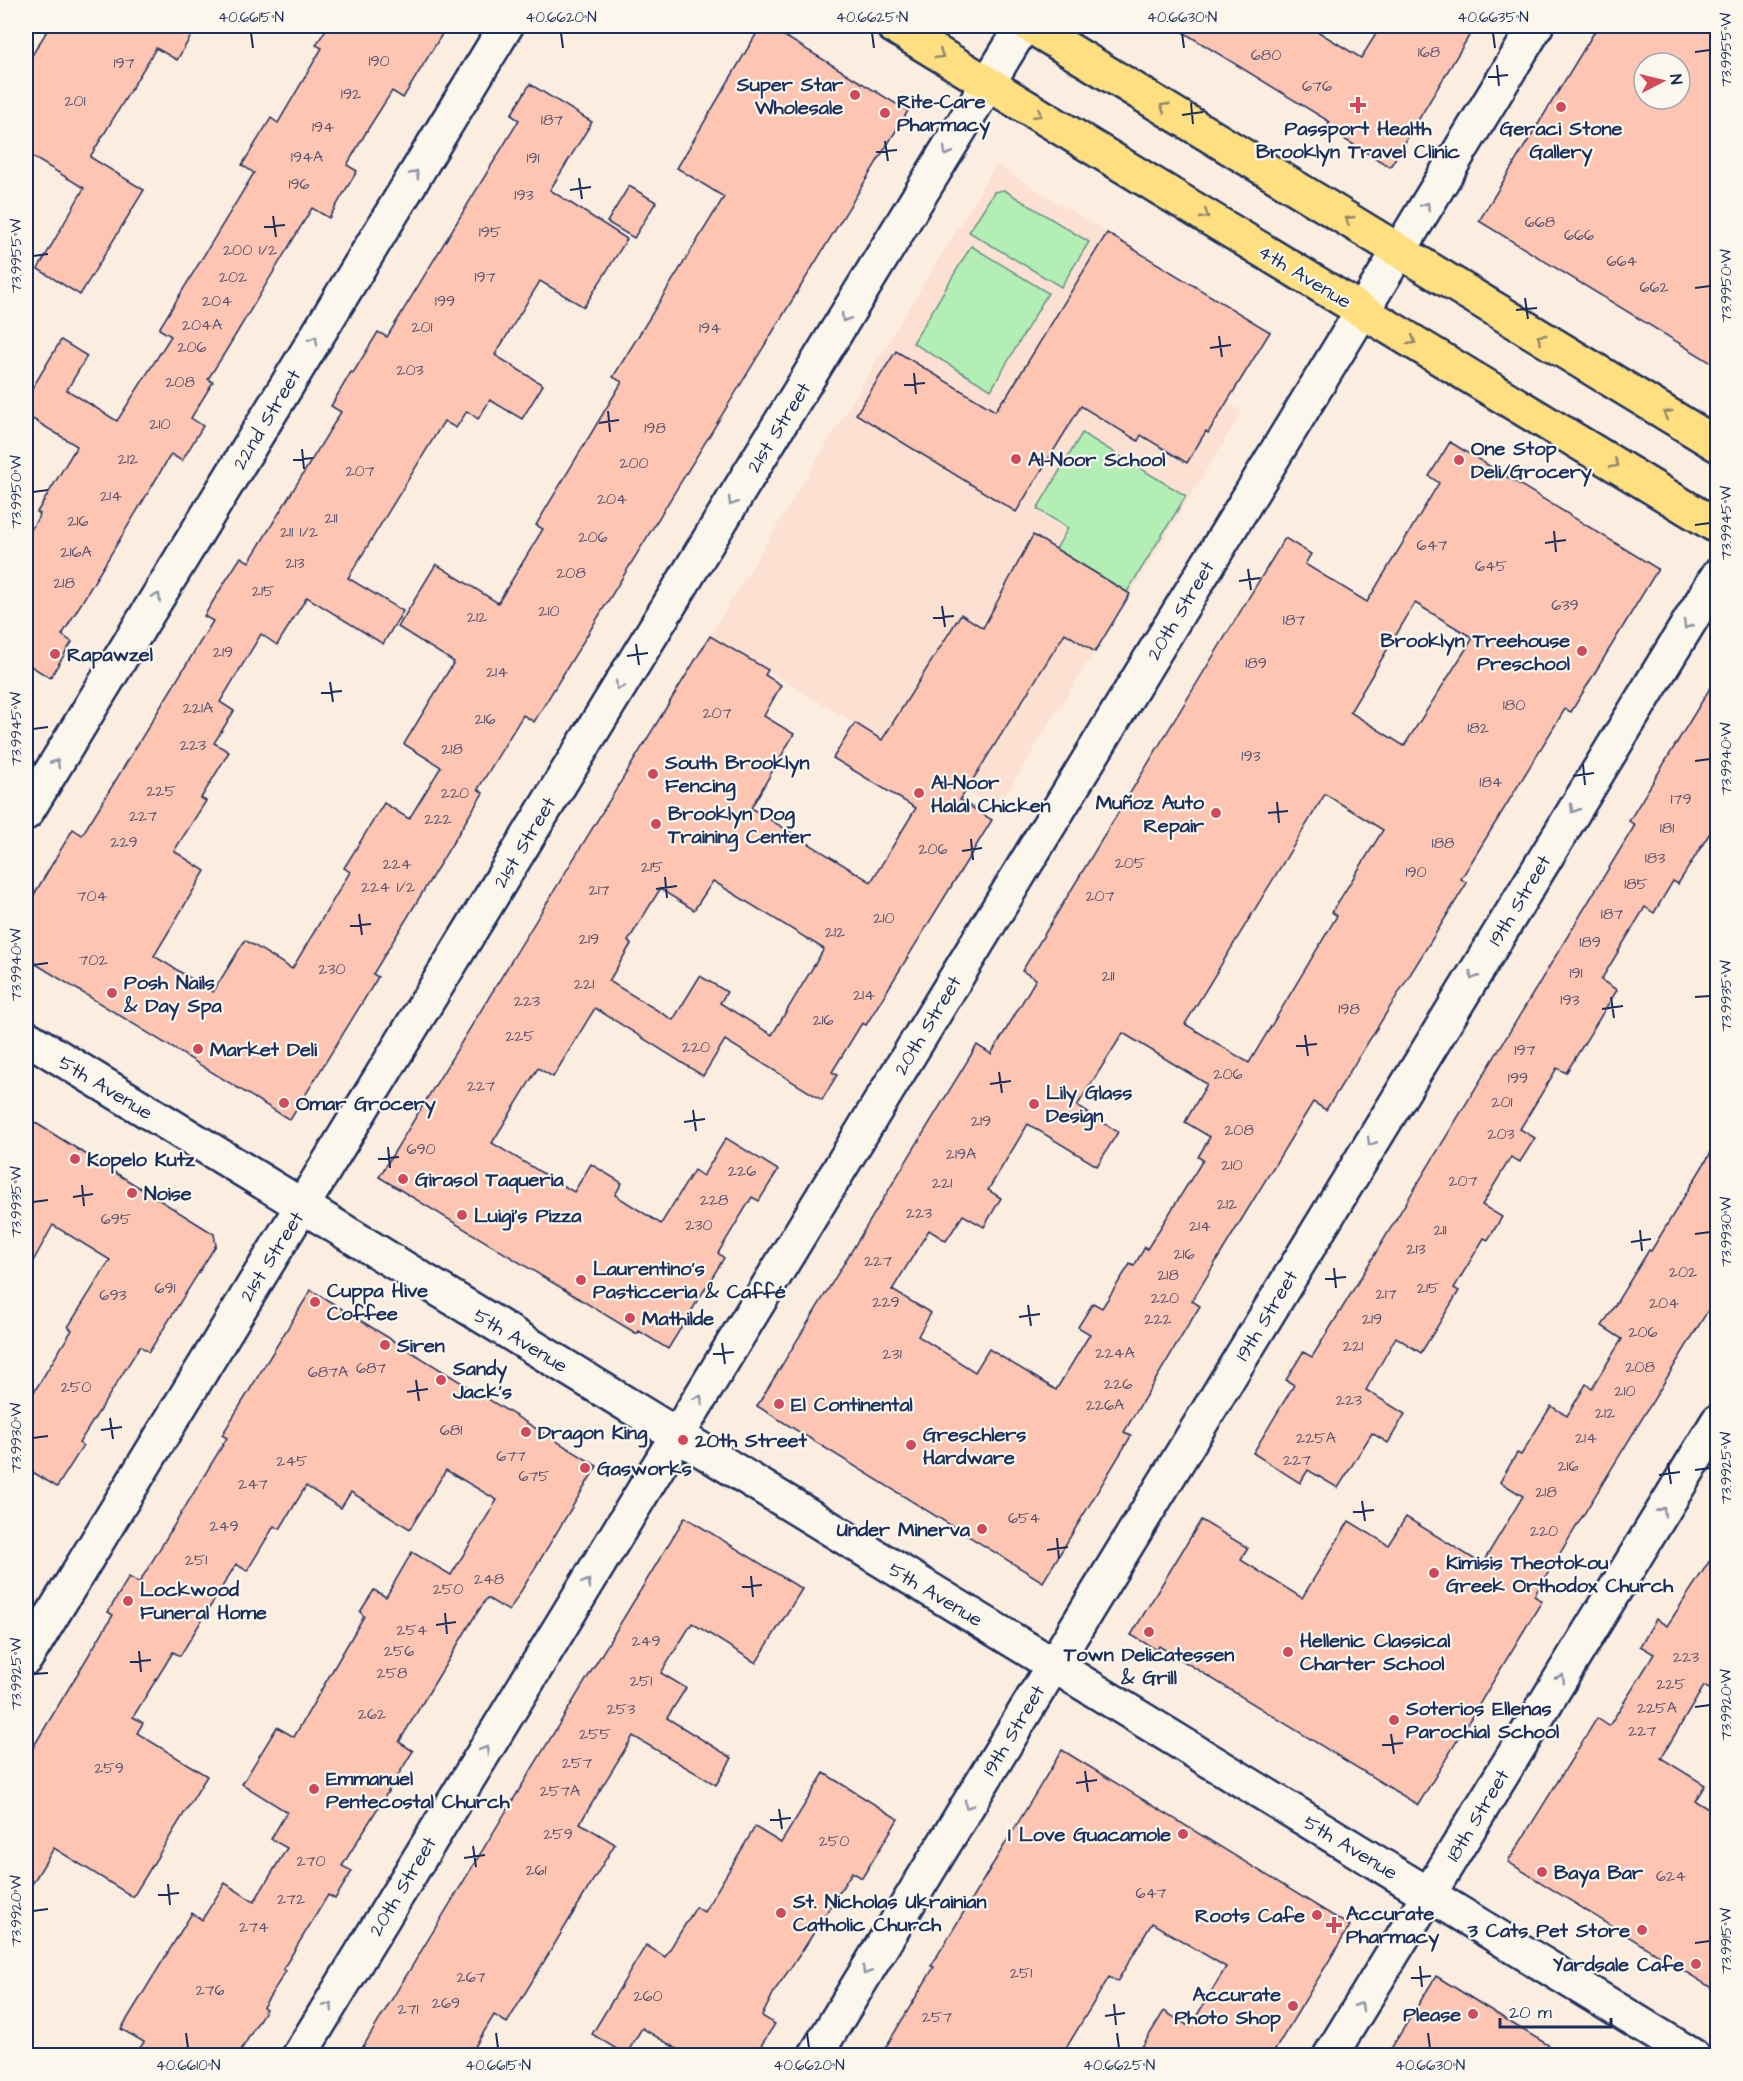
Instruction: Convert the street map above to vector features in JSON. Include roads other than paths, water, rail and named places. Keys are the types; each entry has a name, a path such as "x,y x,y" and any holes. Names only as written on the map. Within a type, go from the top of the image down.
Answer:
{"main road":[{"name":"4th Avenue","path":"893,26 1718,527"},
{"path":"1030,26 1718,445"}],"street":[{"name":"22nd Street","path":"26,813 506,26"},
{"name":"21st Street","path":"26,1658 1023,26"},
{"name":"20th Street","path":"298,2055 1536,26"},
{"name":"19th Street","path":"815,2055 1718,575"},
{"name":"5th Avenue","path":"26,1037 1693,2055"},
{"name":"18th Street","path":"1330,2055 1718,1421"}],"place":[{"name":"Super Star Wholesale","path":"855,95"},
{"name":"Passport Health Brooklyn Travel Clinic","path":"1358,105"},
{"name":"Geraci Stone Gallery","path":"1561,107"},
{"name":"Rite-Care Pharmacy","path":"885,113"},
{"name":"Al-Noor School","path":"1016,459"},
{"name":"One Stop Deli/Grocery","path":"1459,460"},
{"name":"Brooklyn Treehouse Preschool","path":"1582,651"},
{"name":"Rapawzel","path":"55,654"},
{"name":"South Brooklyn Fencing","path":"653,774"},
{"name":"Al-Noor Halal Chicken","path":"919,793"},
{"name":"Muñoz Auto Repair","path":"1216,813"},
{"name":"Brooklyn Dog Training Center","path":"656,824"},
{"name":"Posh Nails & Day Spa","path":"112,993"},
{"name":"Market Deli","path":"198,1049"},
{"name":"Omar Grocery","path":"284,1103"},
{"name":"Lily Glass Design","path":"1034,1104"},
{"name":"Kopelo Kutz","path":"75,1159"},
{"name":"Girasol Taqueria","path":"403,1179"},
{"name":"Noise","path":"132,1193"},
{"name":"Luigi's Pizza","path":"462,1215"},
{"name":"Laurentino's Pasticceria & Caffé","path":"581,1280"},
{"name":"Cuppa Hive Coffee","path":"315,1302"},
{"name":"Mathilde","path":"630,1318"},
{"name":"Siren","path":"385,1345"},
{"name":"Sandy Jack's","path":"441,1380"},
{"name":"El Continental","path":"779,1404"},
{"name":"Dragon King","path":"526,1432"},
{"name":"20th Street","path":"683,1440"},
{"name":"Greschlers Hardware","path":"911,1445"},
{"name":"Gasworks","path":"585,1468"},
{"name":"Under Minerva","path":"982,1529"},
{"name":"Kimisis Theotokou Greek Orthodox Church","path":"1434,1573"},
{"name":"Lockwood Funeral Home","path":"128,1601"},
{"name":"Town Delicatessen & Grill","path":"1149,1632"},
{"name":"Hellenic Classical Charter School","path":"1288,1652"},
{"name":"Soterios Ellenas Parochial School","path":"1394,1720"},
{"name":"Emmanuel Pentecostal Church","path":"314,1789"},
{"name":"I Love Guacamole","path":"1183,1834"},
{"name":"Baya Bar","path":"1542,1872"},
{"name":"St. Nicholas Ukrainian Catholic Church","path":"781,1913"},
{"name":"Roots Cafe","path":"1317,1915"},
{"name":"Accurate Pharmacy","path":"1334,1925"},
{"name":"3 Cats Pet Store","path":"1642,1930"},
{"name":"Yardsale Cafe","path":"1696,1964"},
{"name":"Accurate Photo Shop","path":"1293,2006"},
{"name":"Please","path":"1473,2014"}]}
